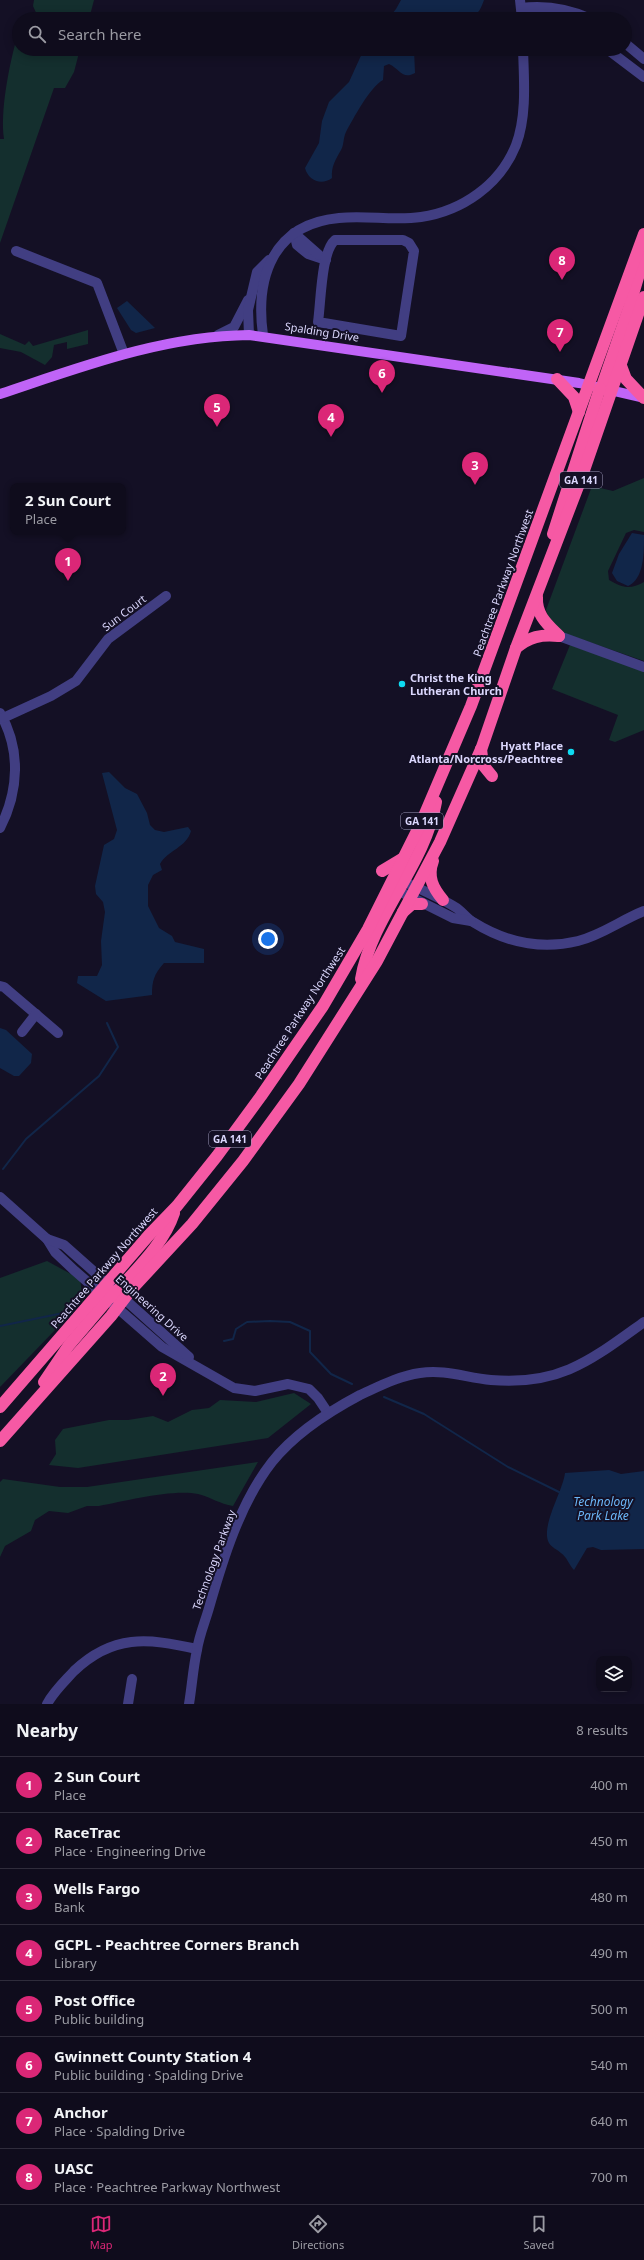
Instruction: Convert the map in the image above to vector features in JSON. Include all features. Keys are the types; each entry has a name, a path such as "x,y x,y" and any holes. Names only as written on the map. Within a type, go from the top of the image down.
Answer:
{"highway":[{"name":"Peachtree Parkway Northwest","path":"0,1441 40,1395 177,1206 239,1128 322,1006 368,930 440,842 482,747 516,648 548,567 644,234"},
{"path":"600,388 629,308 644,257"},
{"name":"Peachtree Parkway Northwest","path":"0,1407 112,1296 192,1224 256,1144 325,1045 361,984 377,961 402,913 402,887 405,856 439,785 488,661 579,412 620,363 644,297"},
{"path":"620,363 626,379 644,398"},
{"path":"557,379 574,397 579,412"},
{"path":"538,593 539,614 559,636"},
{"path":"516,648 526,640 536,636 559,636"},
{"path":"465,787 477,778 492,776 483,764 480,753 482,747"},
{"path":"361,984 365,962 373,939 402,887 431,823 439,785"},
{"path":"440,842 432,864 430,877 432,885 443,900"},
{"path":"382,871 392,866 405,856"},
{"path":"402,913 412,904 422,904"}],"main road":[{"name":"Spalding Drive","path":"0,394 124,354 190,339 218,335 263,335 557,379 644,398"}],"street":[{"path":"520,4 554,8 567,12"},
{"path":"632,49 644,59"},
{"path":"263,335 260,306 266,271 277,249 294,233 307,225 340,218 420,217 453,209 483,190 500,172 515,146 520,131 522,117 524,56"},
{"path":"616,56 644,78"},
{"path":"294,233 326,260"},
{"path":"336,240 403,240 409,243 414,251 401,336 318,322 326,260 329,245 336,240"},
{"path":"16,251 97,283 124,354"},
{"path":"218,335 234,327 250,295 256,272 271,259"},
{"path":"249,335 250,295"},
{"name":"Sun Court","path":"2,716 51,696 76,681 108,639 166,596"},
{"path":"559,636 644,667"},
{"path":"0,828 13,798 15,780 9,730 2,716"},
{"path":"402,887 443,900 464,913 471,921"},
{"path":"402,887 422,904 452,918 471,921 516,942 555,944 577,941 592,936 644,911"},
{"path":"0,986 58,1033"},
{"path":"22,1032 36,1014"},
{"name":"Engineering Drive","path":"0,1197 47,1239 64,1246 162,1347 222,1382 243,1390 255,1391 288,1384 298,1385 309,1389 318,1398 328,1413"},
{"name":"Technology Parkway","path":"189,1704 197,1649 232,1538 252,1493 272,1462 305,1430 328,1413 388,1382 421,1373 445,1372 506,1381 550,1377 588,1361 644,1322"},
{"path":"47,1704 54,1692 85,1661 102,1650 123,1642 150,1641 197,1649"},
{"path":"128,1704 132,1679"}],"green space":[{"path":"34,0 94,0 91,12 36,12 33,6"},
{"path":"12,56 78,56 74,72 65,88 54,88 0,243 0,139 4,139 4,102"},
{"path":"88,330 88,344 67,349 67,342 54,345 52,357 45,365 21,352 0,348 0,334 25,345 29,341 33,346"},
{"path":"644,478 644,532 634,530 626,533 608,571 609,580 618,585 630,587 644,582 644,661 566,634 551,626 546,610 592,486 613,491"},
{"path":"570,645 644,671 644,730 615,742 609,740 618,715 552,689"},
{"path":"47,1261 80,1279 83,1301 0,1387 0,1278"},
{"path":"294,1393 311,1404 268,1438 78,1468 49,1465 56,1454 55,1440 63,1429 109,1420 128,1420 153,1416 168,1422 192,1410 209,1408 220,1400 256,1402"},
{"path":"258,1462 233,1506 198,1494 175,1493 149,1496 99,1506 87,1506 68,1513 49,1511 35,1520 31,1531 5,1546 0,1557 0,1482 3,1479 60,1487 87,1487"}],"water":[{"path":"401,0 484,0 478,12 394,12"},
{"path":"361,56 414,56 415,73 411,75 404,75 389,64 384,66 383,80 367,96 346,132 342,148 333,166 332,178 324,182 319,182 309,176 305,168 319,143 322,121 329,102 349,82"},
{"path":"127,301 155,328 136,333 131,330 117,308"},
{"path":"632,533 644,535 644,550 640,572 633,583 628,586 617,581 612,573 619,554"},
{"path":"109,772 125,788 137,794 147,813 150,825 155,830 164,832 188,827 191,831 185,841 160,864 162,870 153,875 148,885 148,906 159,928 172,936 175,942 204,949 204,963 164,963 154,978 152,995 106,1001 77,983 78,976 97,976 102,965 101,941 105,912 103,902 96,894 95,886 104,845 114,839 117,830 102,773"},
{"path":"0,1028 6,1030 32,1054 31,1063 19,1076 14,1076 0,1068"},
{"name":"Technology Park Lake","path":"609,1470 621,1474 644,1471 644,1549 601,1550 593,1547 587,1548 574,1570 563,1555 550,1545 547,1536 547,1528 565,1473"}],"waterway":[{"path":"3,1169 26,1139 99,1076 118,1047 107,1023"},
{"path":"0,1326 68,1312"},
{"path":"224,1341 233,1339 236,1329 247,1322 290,1322 310,1331 310,1352 331,1374 352,1384"},
{"path":"384,1397 424,1414 508,1467 559,1492"}],"place":[{"name":"UASC","path":"562,280"},
{"name":"Anchor","path":"560,352"},
{"name":"Gwinnett County Station 4","path":"382,393"},
{"name":"Post Office","path":"217,427"},
{"name":"GCPL - Peachtree Corners Branch","path":"331,437"},
{"name":"Wells Fargo","path":"475,485"},
{"name":"2 Sun Court","path":"68,581"},
{"name":"Christ the King Lutheran Church","path":"402,684"},
{"name":"Hyatt Place Atlanta/Norcross/Peachtree","path":"571,752"},
{"name":"RaceTrac","path":"163,1396"}]}
